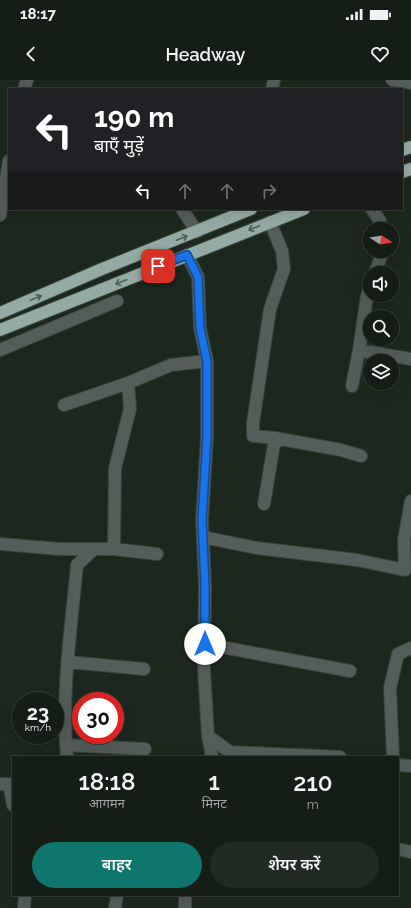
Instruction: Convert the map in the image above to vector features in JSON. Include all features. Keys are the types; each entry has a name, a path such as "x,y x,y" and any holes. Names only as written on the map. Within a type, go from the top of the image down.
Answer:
{"highway":[{"path":"0,313 102,269 249,210"},
{"path":"0,330 301,210"}],"street":[{"path":"392,80 411,83"},
{"path":"0,215 8,167"},
{"path":"183,210 197,232"},
{"path":"373,210 380,222"},
{"path":"270,222 282,251 284,269 270,310 253,423 253,436 275,438 341,450 361,456"},
{"path":"187,255 198,277 200,328 207,361 207,437 203,537 208,736 212,756"},
{"path":"0,350 117,301"},
{"path":"352,386 360,350 366,302"},
{"path":"360,350 411,359"},
{"path":"64,405 128,383 171,365 207,361"},
{"path":"114,549 115,468 130,409 128,383"},
{"path":"264,504 275,438"},
{"path":"203,537 257,548 357,560 404,570 404,540 411,501"},
{"path":"0,544 93,550 114,549 157,554"},
{"path":"93,550 77,565 68,662 64,729 67,751 145,749"},
{"path":"205,644 350,671"},
{"path":"393,756 390,688 398,654 411,648"},
{"path":"68,662 144,669"},
{"path":"208,736 230,752 318,756"},
{"path":"399,765 411,766"},
{"path":"0,784 9,784 12,800"},
{"path":"399,850 411,852"},
{"path":"24,908 25,896"},
{"path":"115,908 117,896"},
{"path":"185,896 186,908"}],"route":[{"path":"158,266 187,255 198,277 200,328 207,361 207,437 202,521 205,584 205,644"}]}
